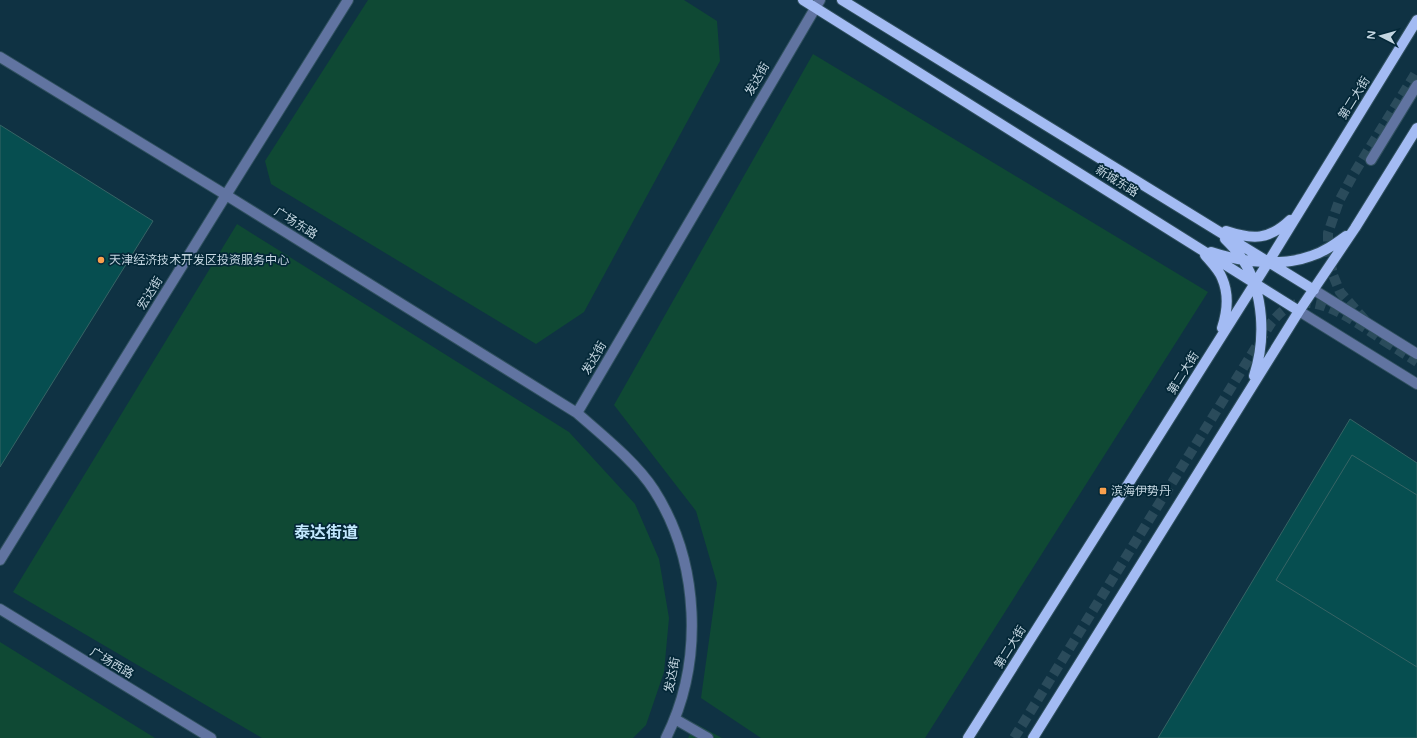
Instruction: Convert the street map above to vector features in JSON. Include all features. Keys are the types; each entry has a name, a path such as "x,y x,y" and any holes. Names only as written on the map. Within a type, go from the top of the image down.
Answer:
{"main road":[{"name":"新城东路","path":"803,0 818,4 1299,312"},
{"name":"新城东路","path":"842,0 1314,290"},
{"name":"第二大街","path":"968,738 1269,261 1417,20"},
{"path":"1034,738 1245,398 1299,312 1355,228 1417,128"},
{"path":"1208,224 1239,235 1258,237 1265,236 1278,230 1299,212"},
{"path":"1208,224 1223,236 1243,259 1254,284 1258,300 1262,331 1258,364 1245,398"},
{"path":"1197,246 1216,253 1243,259 1269,261 1298,260 1323,252 1336,244 1355,228"},
{"path":"1197,246 1222,278 1225,289 1227,302 1226,318 1217,343"}],"street":[{"name":"宏达街","path":"0,560 226,194 348,0"},
{"name":"发达街","path":"666,738 675,719 687,673 691,640 691,614 688,580 681,548 669,518 654,489 635,467 604,436 577,413 818,4"},
{"name":"广场东路","path":"0,56 226,194 577,413"},
{"path":"1371,160 1417,85"},
{"name":"新城东路","path":"1314,290 1417,354"},
{"name":"新城东路","path":"1299,312 1417,384"},
{"name":"广场西路","path":"0,609 211,738"},
{"path":"675,719 708,738"}],"green space":[{"path":"368,0 684,0 717,21 720,61 584,312 536,344 271,184 265,161"},
{"path":"813,54 1208,292 925,738 761,738 701,698 717,583 696,511 614,405"},
{"path":"237,224 569,432 635,504 659,559 669,618 664,672 646,725 633,738 262,738 13,592"},
{"path":"0,642 155,738 0,738"},
{"path":"696,724 722,738 688,738"}],"building":[{"path":"0,125 153,221 0,467"},
{"path":"1350,419 1417,463 1417,738 1158,738"},
{"path":"1352,455 1417,495 1417,667 1276,580"}],"tunnel":[{"path":"1365,320 1340,292 1333,275 1328,250 1328,233 1339,201 1353,175 1417,71"},
{"path":"1014,738 1276,317 1292,305 1307,303 1319,305 1344,315 1389,344"},
{"path":"1385,340 1417,362"}],"place":[{"name":"天津经济技术开发区投资服务中心","path":"101,260"},
{"name":"滨海伊势丹","path":"1103,491"}],"district":[{"name":"泰达街道","path":"326,532"}]}
